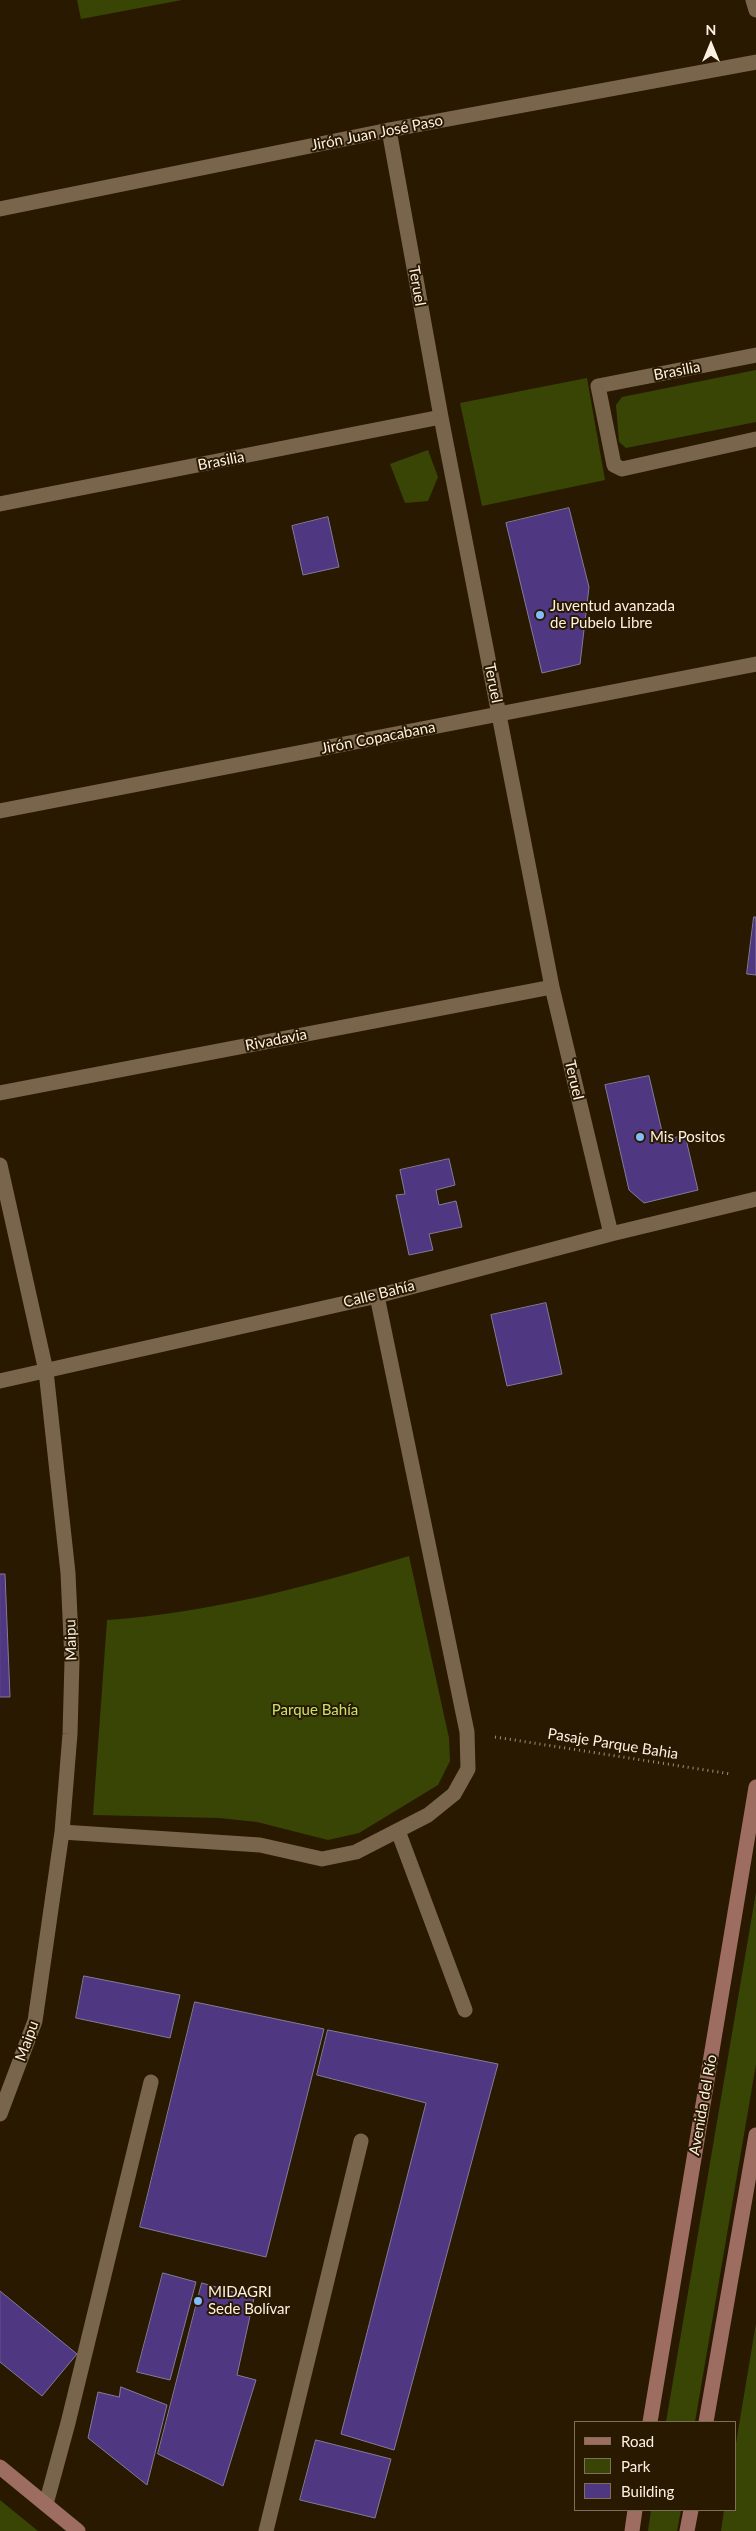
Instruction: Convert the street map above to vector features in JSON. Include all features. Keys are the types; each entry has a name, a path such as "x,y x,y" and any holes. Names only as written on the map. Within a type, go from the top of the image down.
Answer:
{"main road":[{"name":"Avenida del Río","path":"650,2421 756,1787"},
{"path":"706,2421 756,2135"},
{"path":"0,2467 78,2531"},
{"path":"632,2531 635,2511"},
{"path":"687,2531 691,2511"}],"street":[{"path":"753,0 756,10"},
{"name":"Jirón Juan José Paso","path":"0,209 389,130 756,62"},
{"name":"Teruel","path":"389,130 441,417 552,987 611,1234"},
{"name":"Brasilia","path":"756,355 598,386 614,465 622,469 756,439"},
{"name":"Brasilia","path":"0,504 441,417"},
{"name":"Jirón Copacabana","path":"0,812 756,664"},
{"name":"Rivadavia","path":"0,1093 552,987"},
{"name":"Maipu","path":"0,1164 46,1371 68,1573 72,1661 70,1734 62,1832 35,2021 0,2114"},
{"name":"Calle Bahía","path":"0,1381 377,1296 611,1234 756,1199"},
{"path":"62,1832 260,1845 322,1858 356,1852 428,1815 454,1794 468,1769 467,1732 377,1296"},
{"path":"398,1831 464,2010"},
{"path":"46,2504 68,2423 151,2082"},
{"path":"266,2531 361,2141"}],"path":[{"name":"Pasaje Parque Bahia","path":"467,1732 740,1776"}],"green space":[{"path":"77,0 182,0 81,19"},
{"path":"756,370 756,422 626,448 619,442 616,405 622,397"},
{"path":"587,378 605,480 482,506 460,403"},
{"path":"428,450 438,477 428,501 405,503 390,464"},
{"name":"Parque Bahía","path":"409,1556 449,1738 450,1761 438,1785 359,1833 328,1840 257,1822 219,1818 93,1815 107,1620 184,1611 260,1597 335,1578"},
{"path":"756,1892 756,2064 695,2421 666,2421"},
{"path":"756,2323 756,2531 721,2531 724,2511 736,2511 736,2443"},
{"path":"0,2500 38,2531 0,2531"},
{"path":"651,2511 681,2511 677,2531 648,2531"}],"building":[{"path":"569,508 589,587 580,664 542,673 506,523"},
{"path":"328,517 339,567 303,575 292,526"},
{"path":"754,917 756,917 756,975 747,974"},
{"name":"Mis Positos","path":"649,1076 664,1140 685,1135 698,1190 644,1203 629,1190 605,1085"},
{"path":"449,1159 455,1185 436,1190 439,1205 456,1201 462,1227 429,1234 433,1250 409,1255 396,1195 405,1194 400,1170"},
{"path":"546,1303 562,1374 507,1386 491,1315"},
{"path":"0,1574 5,1574 10,1697 0,1697"},
{"path":"84,1976 180,1995 170,2038 76,2018"},
{"path":"195,2002 324,2029 266,2257 140,2227"},
{"path":"328,2030 498,2064 394,2450 341,2434 426,2103 317,2075"},
{"path":"163,2273 196,2282 170,2380 137,2372"},
{"path":"202,2283 254,2298 237,2375 256,2380 223,2486 158,2454"},
{"path":"0,2291 77,2354 42,2396 0,2362"},
{"path":"121,2387 167,2405 147,2485 88,2438 98,2392 119,2397"},
{"path":"316,2440 391,2459 375,2518 300,2500"}],"place":[{"name":"Juventud avanzada de Pubelo Libre","path":"540,615"},
{"name":"Mis Positos","path":"640,1137"},
{"name":"MIDAGRI Sede Bolívar","path":"198,2301"}]}
